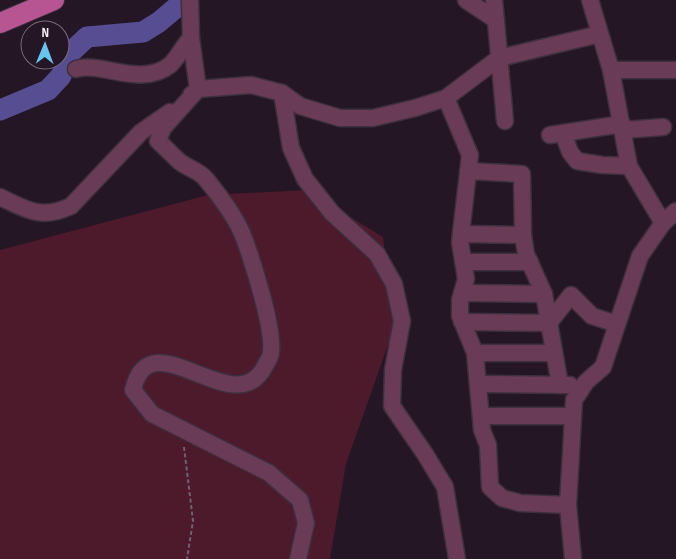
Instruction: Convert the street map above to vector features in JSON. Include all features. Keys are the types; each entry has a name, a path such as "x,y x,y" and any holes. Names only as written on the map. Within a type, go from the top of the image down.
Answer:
{"main road":[{"path":"0,23 54,0"}],"street":[{"path":"190,0 191,38 198,89 164,128 158,141 180,162 204,176 229,209 244,238 265,308 271,353 264,369 255,378 240,385 222,383 167,362 158,362 146,367 135,383 133,390 152,414 182,427 269,473 300,500 306,523 298,559"},
{"path":"466,0 496,20"},
{"path":"494,0 505,121"},
{"path":"590,0 611,70 629,166 663,222"},
{"path":"0,198 35,213 59,212 71,206 141,132 161,120 198,89 250,85 282,93 300,106 340,118 373,118 416,108 446,98 499,58 600,34"},
{"path":"76,69 85,66 120,74 151,73 170,65 181,48 191,38"},
{"path":"611,70 676,70"},
{"path":"282,93 292,148 305,179 332,213 377,254 394,284 402,322 393,370 392,406 425,454 444,487 457,559"},
{"path":"446,98 470,155 461,234 466,279 460,300 462,322 475,353 482,430 488,445 490,487 502,498 520,503 568,505"},
{"path":"629,166 602,166 577,161 557,134 623,127 663,127"},
{"path":"468,171 522,174 523,235 530,262 544,294 560,385"},
{"path":"573,559 568,505 574,400 581,388 603,367 640,256 663,222 676,212"},
{"path":"461,234 523,235"},
{"path":"463,262 530,262"},
{"path":"462,293 544,294"},
{"path":"549,324 571,295 592,316 617,324"},
{"path":"462,322 549,324"},
{"path":"475,353 554,353"},
{"path":"478,384 573,385 581,388"},
{"path":"481,416 573,416"}],"path":[{"path":"182,427 193,521 187,559"}],"shaded area":[{"path":"306,190 383,237 394,328 346,464 330,559 0,559 0,250 208,195"}],"waterway":[{"path":"0,110 48,90 61,76 70,53 87,37 143,32 159,22 185,0"}]}
